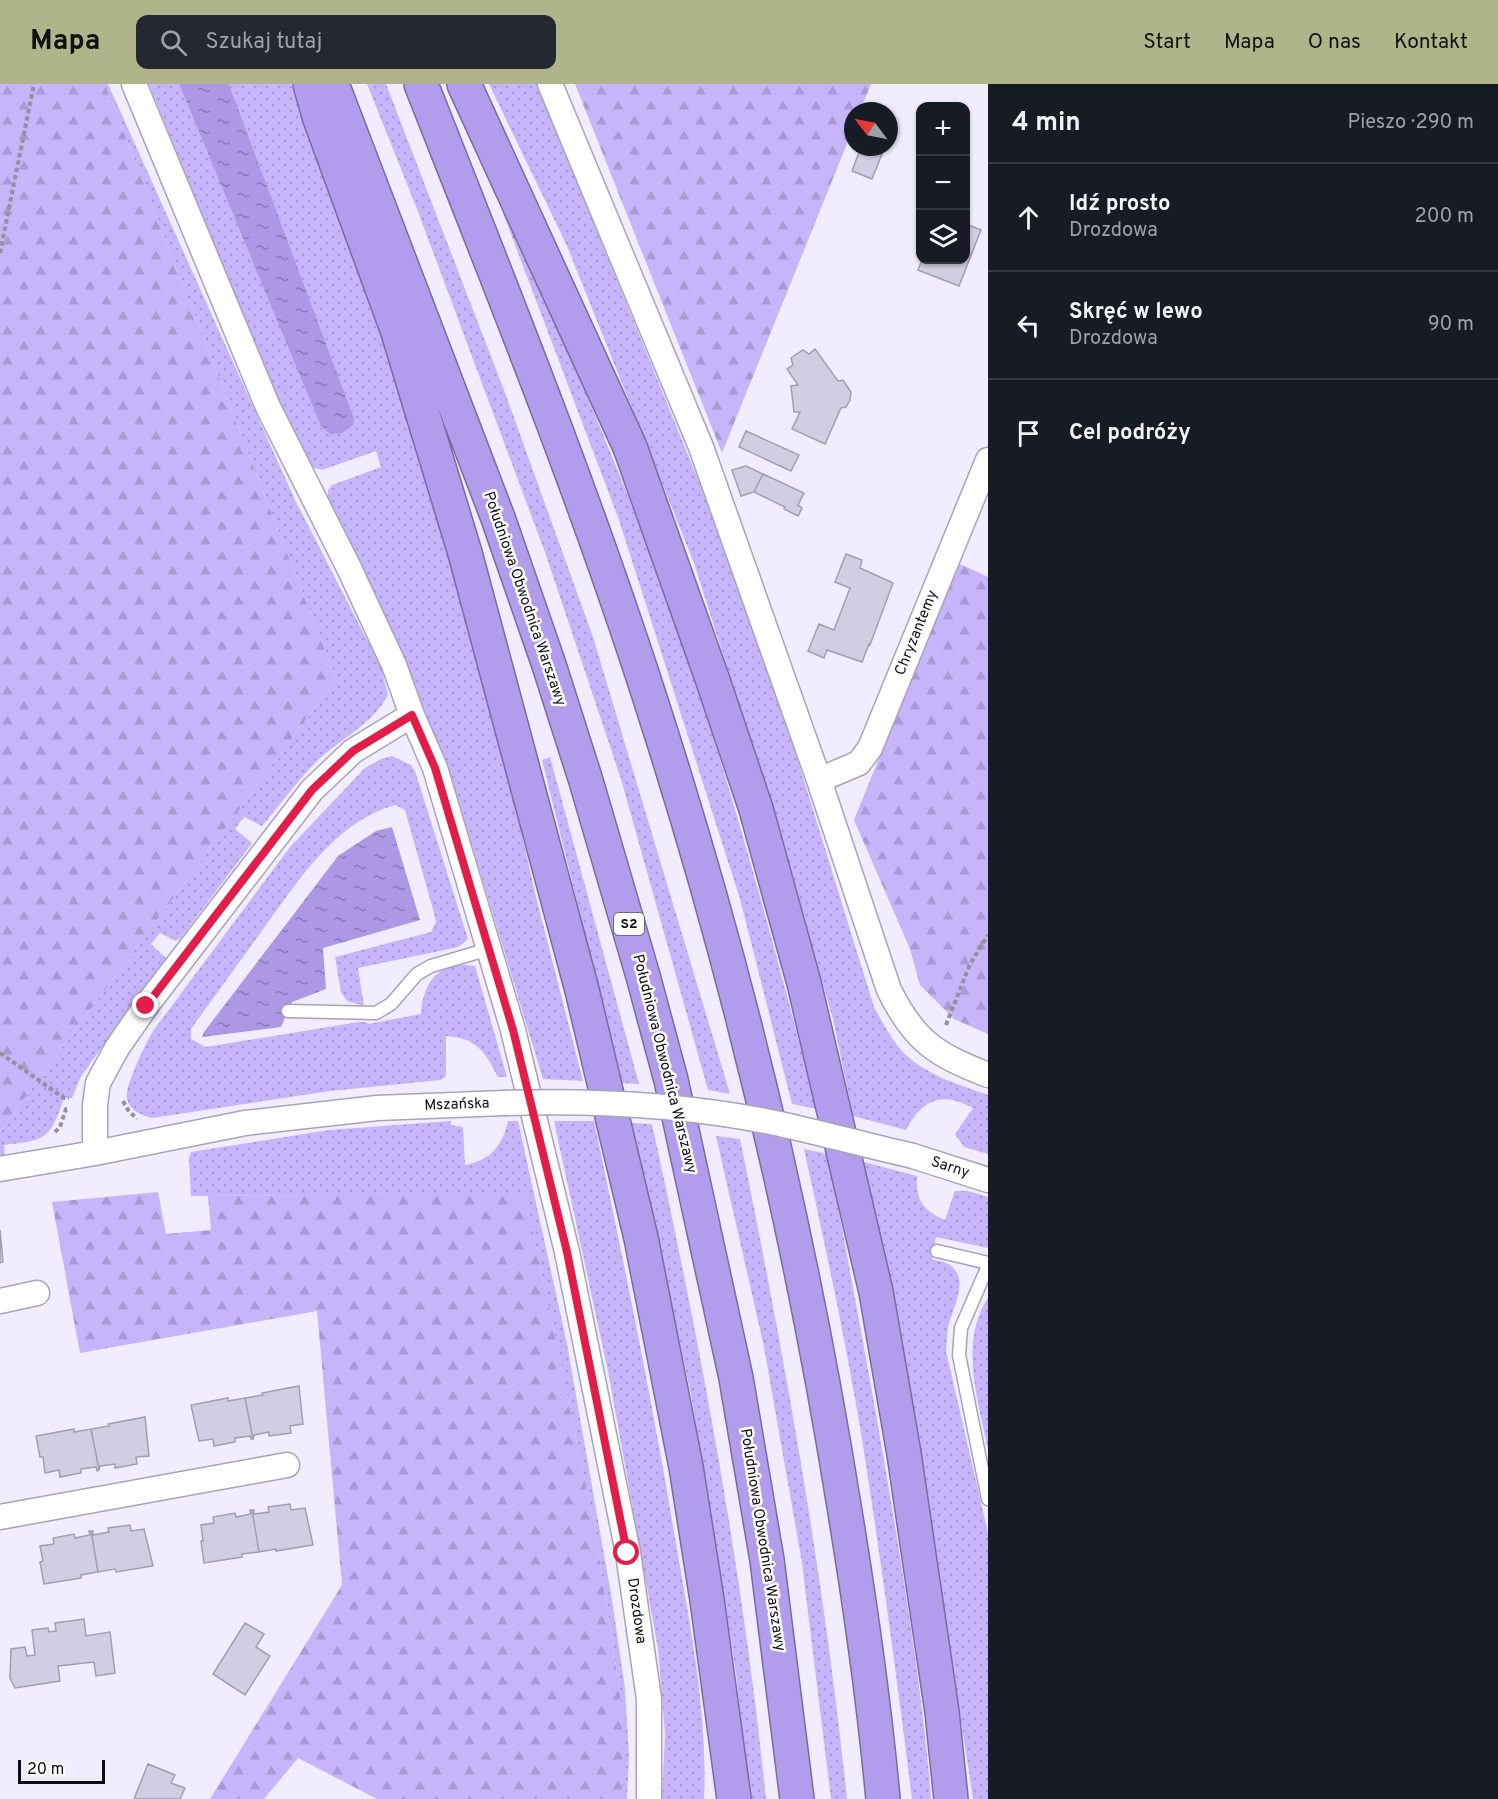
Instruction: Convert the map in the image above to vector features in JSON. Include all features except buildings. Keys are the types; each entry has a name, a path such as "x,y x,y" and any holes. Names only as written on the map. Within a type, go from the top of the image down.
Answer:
{"highway":[{"path":"310,84 319,116 397,329 465,553 582,990 641,1238 686,1467 734,1799"},
{"name":"Południowa Obwodnica Warszawy","path":"332,84 498,518 583,771 643,976 671,1080 736,1378 767,1560 797,1799"},
{"path":"421,84 548,409 623,616 686,814 733,979 789,1212 821,1365 861,1611 883,1799"},
{"path":"464,84 630,447 756,809 804,983 876,1292 904,1454 942,1712 951,1799"},
{"path":"707,1600 714,1799"}],"street":[{"name":"Drozdowa","path":"134,84 268,406 384,643 435,768 513,1030 567,1252 627,1553 649,1699 650,1799"},
{"path":"550,84 701,447 819,780 889,990 902,1016 915,1034 952,1061 988,1075"},
{"name":"Chryzantemy","path":"819,780 859,763 870,748 988,460"},
{"path":"95,1153 95,1105 98,1083 117,1048 146,1006 312,790 353,751 412,715"},
{"name":"Mszańska","path":"0,1168 267,1121 377,1108 557,1101 694,1111 779,1124 913,1156"},
{"name":"Sarny","path":"913,1156 988,1180"},
{"path":"0,1301 37,1293"},
{"path":"0,1516 286,1465"}],"lane":[{"path":"288,1011 376,1013 391,1004 417,974 431,966 489,949"},
{"path":"937,1251 988,1264 961,1328 959,1355 988,1498"}],"path":[{"path":"0,253 34,84"},
{"path":"944,1031 970,964 988,935"},
{"path":"0,1053 64,1098 72,1098"},
{"path":"122,1098 128,1110 139,1121"}],"green space":[{"path":"0,84 105,84 336,679 0,1131"},
{"path":"105,84 108,84 295,500 381,667 388,695 365,723 317,761 262,826 244,817 235,829 252,843 181,938 176,941 160,933 151,944 166,958 80,1078 72,1098 64,1098 50,1130 38,1139 4,1145 5,1155 0,1155 0,1131 336,679"},
{"path":"149,84 179,84 321,425 330,434 354,418 229,84 291,84 412,428 481,652 535,893 583,1081 543,1079 451,776 400,650 327,509 328,490 332,485 381,467 376,451 322,470 314,468 300,456"},
{"path":"367,84 386,84 504,390 593,637 730,1094 708,1090 621,779 546,555 417,209"},
{"path":"489,84 537,84 702,489 789,732 874,1007 896,1043 905,1054 923,1068 944,1079 988,1095 988,1154 964,1147 955,1134 973,1108 952,1100 943,1099 926,1105 912,1119 906,1130 853,1116 833,1019 770,802 694,563 567,246"},
{"path":"575,84 871,84 864,102 844,102 844,151 722,453"},
{"path":"508,208 631,503 690,665 730,791 817,1109 792,1104 740,899 619,520 503,213"},
{"path":"958,563 988,577 988,1034 954,1019 920,985 910,949 854,820"},
{"path":"392,756 411,765 415,771 468,939 454,948 358,968 364,1006 347,1001 341,992 335,957 431,932 436,922 405,810 395,805 353,826 318,857 288,894 191,1029 191,1039 206,1047 359,1022 368,1024 421,1014 425,992 436,975 452,966 475,966 507,1077 498,1077 489,1060 473,1043 446,1036 446,1076 441,1080 330,1091 152,1118 136,1112 128,1103 127,1093 136,1065 153,1031 290,847 365,768"},
{"path":"550,757 639,1084 622,1083 542,760"},
{"path":"451,1121 451,1125 463,1127 465,1165 482,1160 499,1145 508,1121 518,1121 567,1344 612,1600 625,1688 629,1756 627,1799 622,1799 622,1707 595,1529 525,1194 191,1196 189,1158 191,1152 329,1130"},
{"path":"554,1121 594,1121 646,1377 691,1632 703,1732 704,1799 662,1799 665,1734 658,1649 609,1376"},
{"path":"632,1123 652,1124 704,1376 733,1544 757,1714 766,1799 748,1799 736,1673 691,1395"},
{"path":"716,1136 740,1139 757,1221 788,1386 815,1550 847,1799 831,1799 802,1563 764,1347"},
{"path":"804,1149 828,1154 902,1569 919,1684 931,1799 912,1799 862,1439 842,1329"},
{"path":"864,1162 917,1176 919,1198 922,1203 931,1212 945,1220 955,1191 968,1191 988,1197 988,1248 936,1237 932,1259 954,1268 960,1284 948,1327 946,1351 988,1533 988,1799 973,1799 910,1388"},
{"path":"158,1192 166,1234 211,1230 208,1196 525,1193 595,1529 622,1707 622,1799 377,1799 298,1758 264,1799 210,1799 342,1585 317,1311 80,1353 52,1202"},
{"path":"988,1298 988,1451 976,1393 972,1353 979,1315"}],"water":[{"path":"179,84 229,84 354,418 353,425 342,433 330,434 321,426"},
{"path":"392,827 420,920 323,948 326,989 292,1002 281,1027 202,1037 338,856 376,831"}],"route":[{"path":"146,1006 312,790 353,751 412,715 435,768 513,1030 567,1252 627,1553"}]}
